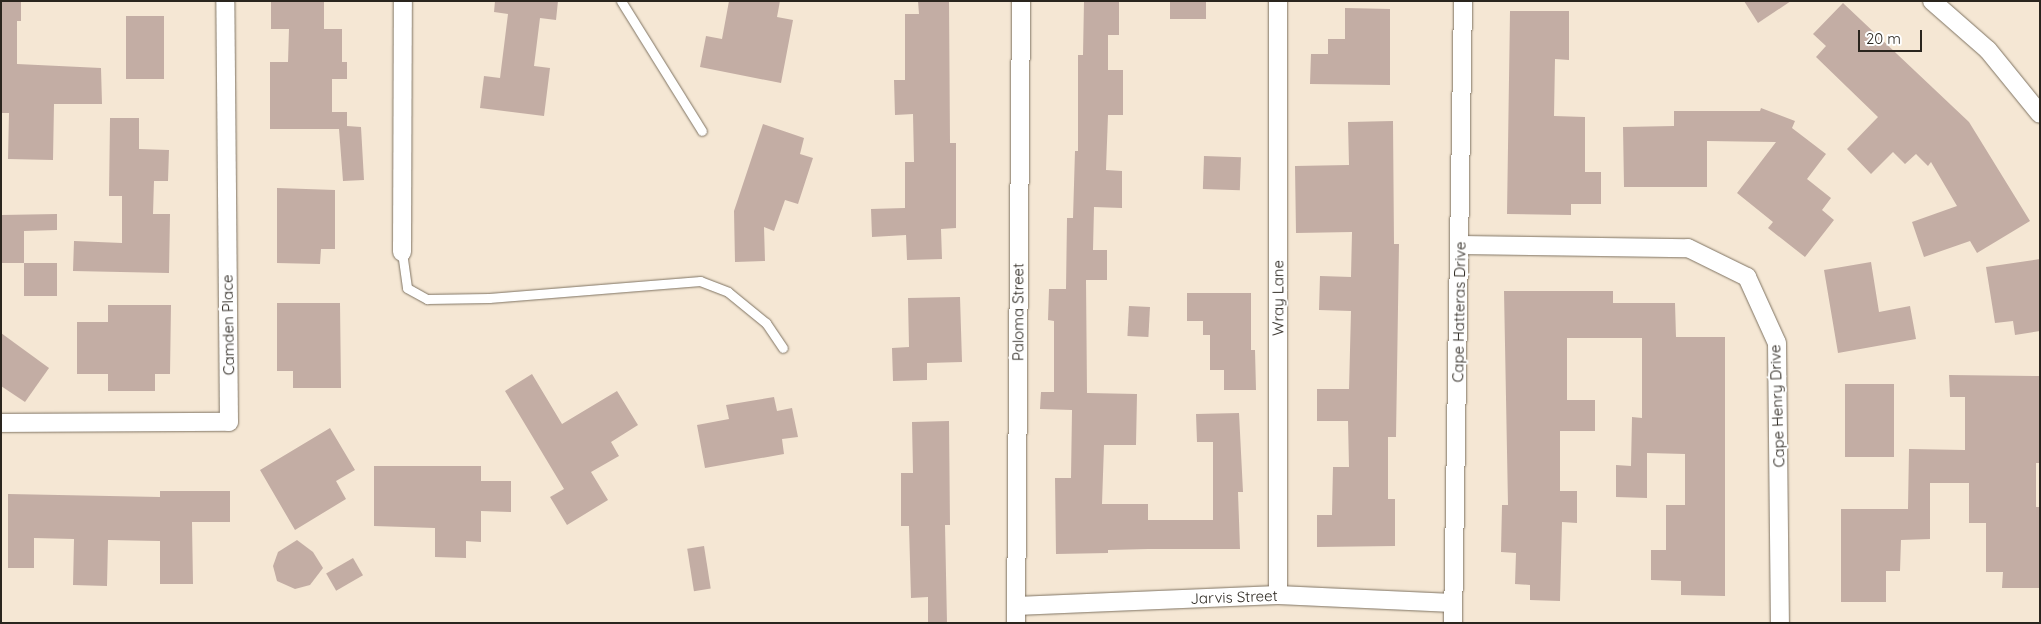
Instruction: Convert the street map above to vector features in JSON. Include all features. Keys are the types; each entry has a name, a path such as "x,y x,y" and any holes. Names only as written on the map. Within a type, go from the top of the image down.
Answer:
{"street":[{"name":"Camden Place","path":"1,423 229,422 225,1"},
{"path":"402,252 403,1"},
{"name":"Paloma Street","path":"1016,614 1020,1"},
{"name":"Wray Lane","path":"1278,1 1278,595"},
{"name":"Cape Hatteras Drive","path":"1453,623 1464,1"},
{"path":"1932,1 1988,50 2040,114"},
{"name":"Cape Henry Drive","path":"1461,245 1688,248 1747,277 1778,343 1780,623"},
{"name":"Jarvis Street","path":"1016,614 1278,595 1453,603"}],"lane":[{"path":"621,1 702,131"},
{"path":"402,252 407,288 427,299 489,298 700,281 728,292 766,323 783,348"}],"building":[{"path":"1,1 21,1 21,21 17,21 17,64 101,68 102,104 54,104 53,160 8,159 9,113 1,113"},
{"path":"271,1 324,1 324,29 342,29 342,62 347,62 347,79 332,79 332,112 347,112 347,126 361,127 364,180 343,181 339,129 270,129 270,62 288,62 289,29 271,29"},
{"path":"495,1 558,1 556,20 540,18 534,66 550,68 544,116 480,108 484,76 500,78 508,14 494,12"},
{"path":"729,1 780,1 777,17 793,20 781,83 700,67 706,36 722,39"},
{"path":"918,1 949,1 950,143 956,143 956,228 941,229 942,259 907,260 906,235 872,237 871,209 905,208 905,162 914,162 913,114 895,115 894,80 905,80 905,14 919,14"},
{"path":"1084,1 1119,1 1119,35 1108,35 1108,70 1123,70 1123,115 1108,115 1106,170 1122,171 1122,208 1094,207 1093,250 1107,250 1107,280 1086,280 1087,393 1137,394 1136,445 1104,445 1102,504 1148,504 1148,520 1213,520 1213,442 1197,442 1196,414 1239,413 1243,492 1238,492 1240,549 1108,550 1108,553 1056,554 1055,478 1071,478 1072,410 1040,409 1041,392 1054,392 1054,321 1048,320 1049,289 1066,289 1067,218 1073,218 1075,151 1078,151 1078,55 1083,55"},
{"path":"1170,1 1206,1 1206,19 1170,19"},
{"path":"1744,1 1791,1 1758,23"},
{"path":"1843,3 1969,122 2030,221 1977,253 1970,241 1924,257 1912,222 1957,206 1931,162 1928,166 1916,154 1905,164 1893,152 1871,174 1847,149 1878,117 1816,57 1826,46 1813,34"},
{"path":"1345,8 1390,9 1390,85 1310,84 1311,54 1328,54 1328,39 1345,39"},
{"path":"1510,11 1569,11 1569,60 1555,59 1554,116 1585,117 1585,172 1601,172 1601,204 1571,204 1571,215 1507,214"},
{"path":"126,16 164,16 164,79 126,79"},
{"path":"1761,108 1795,121 1792,128 1826,154 1807,179 1831,198 1822,210 1834,220 1805,257 1768,228 1773,222 1737,193 1776,142 1707,141 1707,187 1624,187 1623,127 1674,126 1674,111 1760,111"},
{"path":"110,118 139,118 139,149 169,150 168,181 154,181 153,214 170,214 169,273 73,271 74,241 122,243 122,196 109,196"},
{"path":"1393,121 1394,244 1399,244 1396,437 1388,437 1388,499 1395,499 1395,546 1317,547 1317,515 1332,515 1333,467 1349,467 1348,421 1317,421 1317,389 1349,389 1351,311 1319,310 1320,276 1351,277 1352,232 1296,233 1295,166 1349,165 1348,122"},
{"path":"763,124 804,138 800,154 813,158 798,204 785,200 774,231 764,227 765,261 735,262 734,211"},
{"path":"1204,156 1241,157 1240,190 1203,189"},
{"path":"277,188 335,190 335,249 321,249 320,264 277,263"},
{"path":"57,214 57,230 24,231 24,263 1,263 1,215"},
{"path":"2040,259 2040,331 2015,335 2013,321 1995,323 1986,267"},
{"path":"1871,262 1879,312 1910,306 1916,339 1838,353 1824,270"},
{"path":"24,263 57,263 57,296 24,296"},
{"path":"1504,291 1613,291 1613,303 1675,303 1676,337 1725,337 1725,596 1681,595 1681,581 1651,580 1651,550 1666,550 1666,505 1685,505 1685,454 1647,453 1647,498 1616,497 1616,465 1631,466 1632,417 1642,418 1642,338 1567,338 1567,400 1595,400 1595,431 1560,431 1560,491 1577,491 1577,523 1562,522 1560,601 1530,600 1530,585 1515,584 1516,553 1501,552 1502,505 1508,505"},
{"path":"1187,293 1251,293 1251,350 1255,350 1256,390 1224,390 1224,370 1210,370 1210,335 1203,335 1203,321 1187,321"},
{"path":"960,297 962,362 927,363 927,380 893,381 892,348 909,347 908,298"},
{"path":"277,303 340,303 341,388 293,388 293,371 277,371"},
{"path":"108,305 171,305 170,374 155,374 155,391 108,391 108,374 77,374 77,322 108,322"},
{"path":"1129,306 1150,307 1148,337 1127,336"},
{"path":"1,333 49,368 25,402 1,386"},
{"path":"532,374 562,424 617,391 638,425 611,442 619,456 591,472 608,500 567,525 550,497 564,489 505,391"},
{"path":"1949,375 2040,376 2040,463 2036,463 2036,507 2040,507 2040,588 2002,588 2003,572 1986,572 1986,523 1969,523 1969,483 1930,483 1930,539 1901,540 1900,571 1886,571 1886,602 1841,602 1841,509 1908,509 1909,449 1965,450 1965,397 1950,397"},
{"path":"1845,384 1894,384 1894,457 1845,457"},
{"path":"774,397 777,411 792,408 798,437 782,439 784,454 705,468 697,425 729,419 726,405"},
{"path":"949,421 950,525 945,525 947,623 928,623 928,597 911,598 909,526 901,526 901,473 913,473 912,422"},
{"path":"330,428 355,470 336,481 346,499 295,530 260,470"},
{"path":"374,466 481,466 481,481 511,481 511,512 481,511 481,542 466,541 466,558 435,557 435,528 374,526"},
{"path":"160,491 230,491 230,522 192,522 193,584 160,584 160,541 108,540 107,586 73,585 74,539 34,538 34,568 8,568 8,494 160,497"},
{"path":"297,540 313,552 323,568 310,585 295,589 277,581 273,566 278,552"},
{"path":"704,546 711,588 694,591 687,549"},
{"path":"353,558 363,575 336,591 326,574"}]}
